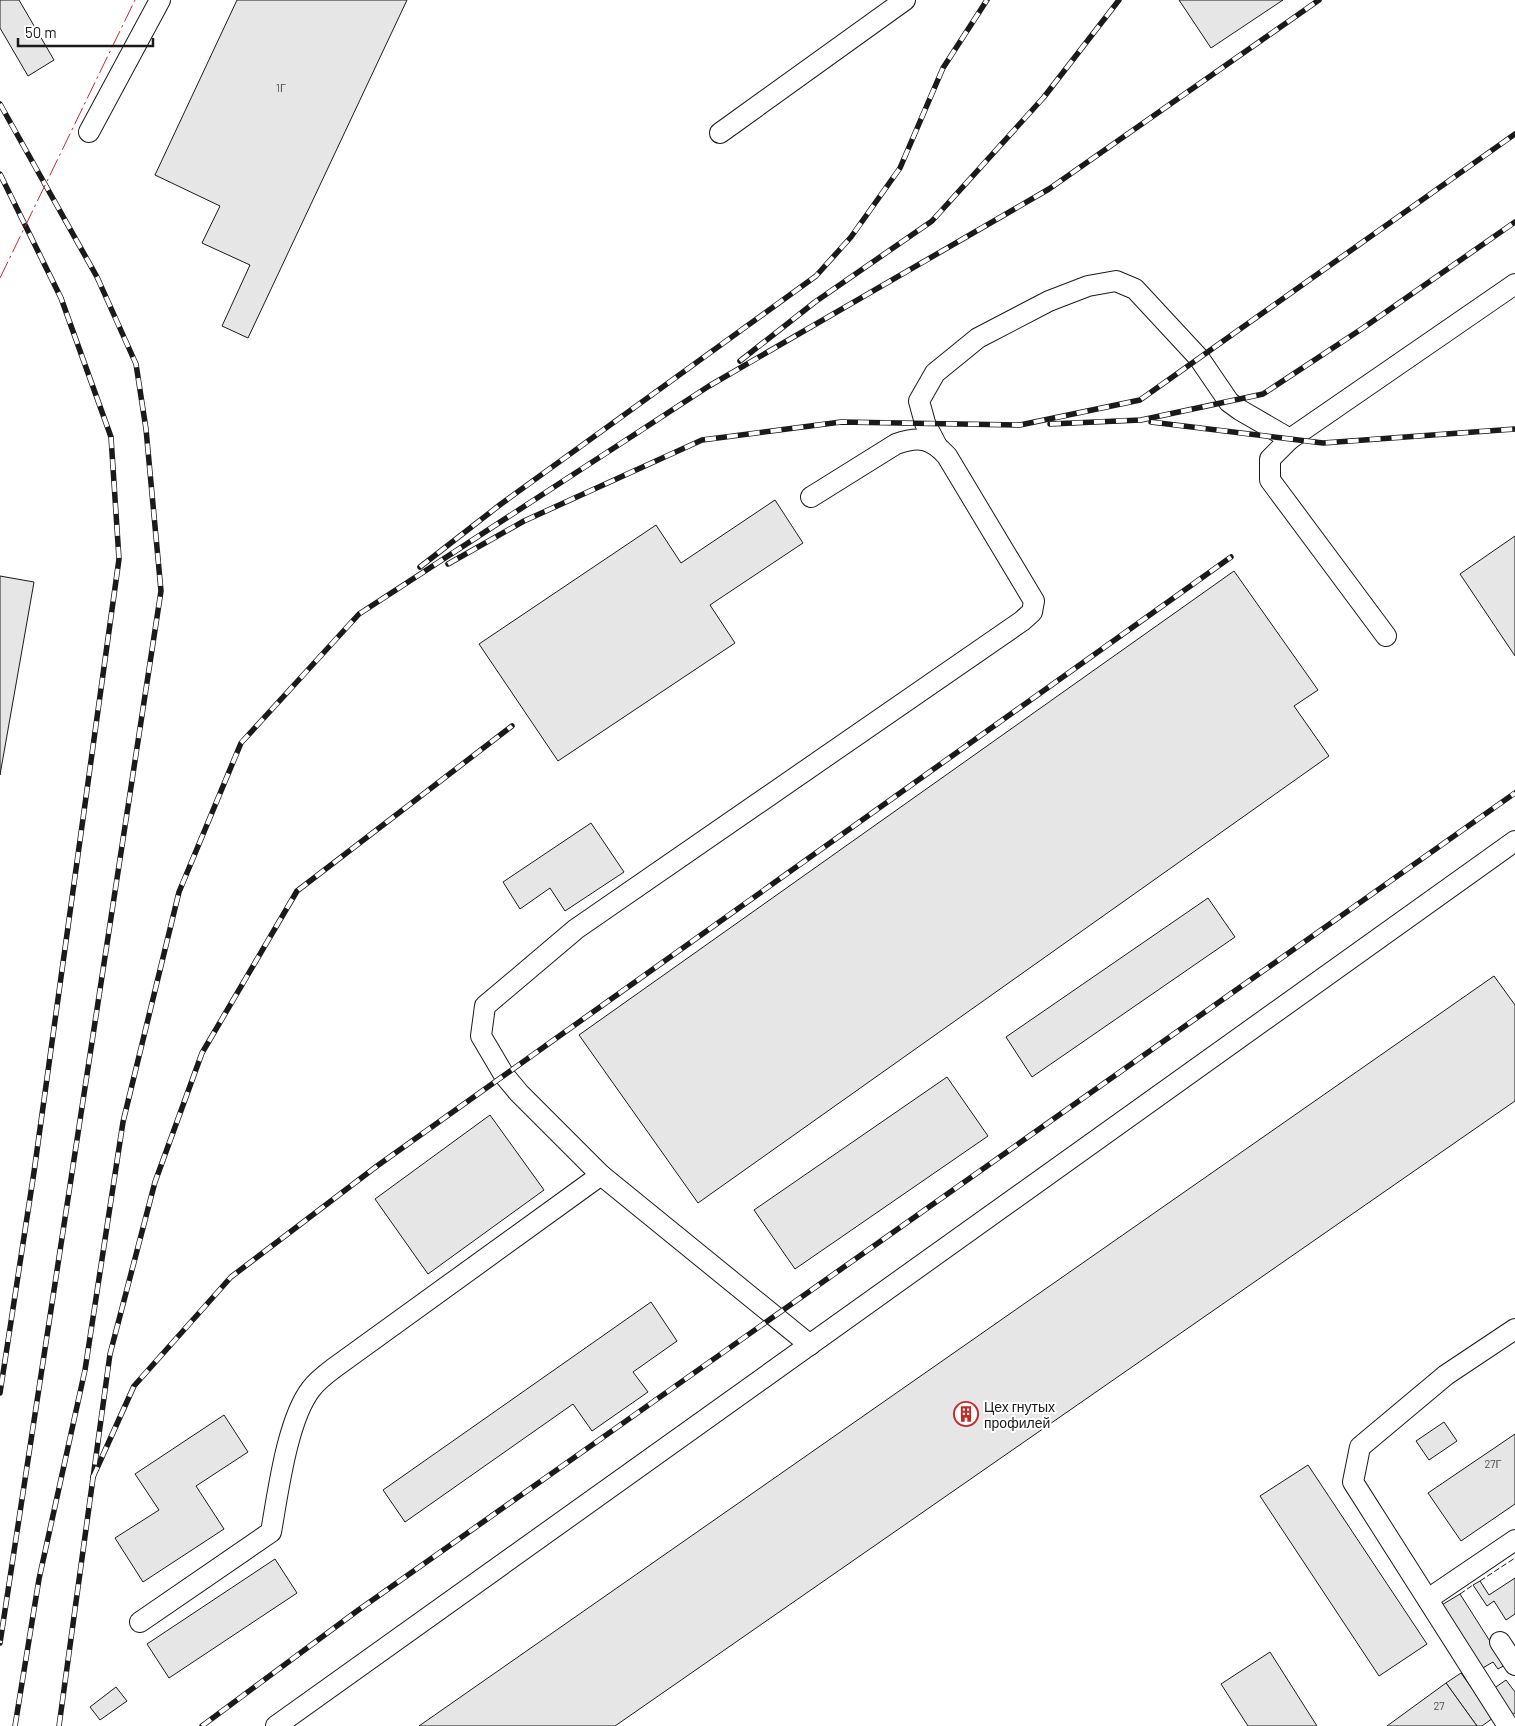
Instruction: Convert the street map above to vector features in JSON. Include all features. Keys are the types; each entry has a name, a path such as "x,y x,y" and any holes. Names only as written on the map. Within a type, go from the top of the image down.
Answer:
{"street":[{"path":"89,132 160,0"},
{"path":"720,133 905,0"},
{"path":"810,1345 601,1175 504,1075 482,1036 485,1006 576,929 1022,621 1032,612 1034,601 948,456 938,446 925,424 918,401 935,373 978,338 1049,301 1088,286 1116,281 1135,289 1199,358 1229,402 1290,438"},
{"path":"1386,636 1270,480 1270,459 1290,438 1515,284"},
{"path":"811,497 896,444 910,439 924,440 938,446"},
{"path":"276,1726 1515,841"},
{"path":"140,1622 271,1532 285,1459 297,1414 311,1389 334,1368 601,1175"},
{"path":"1508,1726 1353,1482 1360,1447 1446,1374 1515,1329"},
{"path":"1428,1599 1515,1540"},
{"path":"1500,1642 1515,1665"}],"building":[{"path":"0,0 19,0 54,60 28,76 0,28"},
{"path":"237,0 407,0 248,338 222,326 250,265 202,243 220,206 155,175"},
{"path":"1179,0 1283,0 1211,48"},
{"path":"775,500 803,543 710,605 735,643 558,761 479,644 656,525 681,563"},
{"path":"1515,536 1515,656 1460,574"},
{"path":"1234,571 1318,690 1294,706 1329,756 698,1203 579,1035"},
{"path":"0,576 34,582 0,775"},
{"path":"591,823 624,872 565,911 550,888 520,909 503,882"},
{"path":"1208,898 1235,937 1032,1077 1006,1037"},
{"name":"Цех гнутых профилей","path":"1494,976 1515,1005 1515,1101 615,1726 419,1726"},
{"path":"947,1077 988,1136 795,1269 754,1210"},
{"path":"490,1115 544,1190 428,1274 375,1199"},
{"path":"651,1302 677,1341 633,1372 648,1392 592,1431 573,1404 405,1522 383,1490"},
{"path":"224,1415 248,1452 196,1486 224,1529 143,1582 115,1538 159,1510 135,1474"},
{"path":"1444,1422 1457,1441 1429,1460 1416,1441"},
{"path":"1515,1434 1515,1504 1461,1541 1428,1493"},
{"path":"1308,1465 1427,1644 1379,1676 1260,1496"},
{"path":"275,1559 297,1593 169,1678 147,1644"},
{"path":"1515,1578 1515,1614 1506,1620 1494,1601 1487,1606 1473,1585 1480,1581 1489,1595"},
{"path":"1460,1594 1505,1665 1498,1669 1493,1662 1481,1669 1440,1606"},
{"path":"1270,1652 1317,1726 1248,1726 1221,1684"},
{"path":"1461,1673 1493,1718 1482,1726 1477,1726 1446,1683"},
{"path":"1506,1680 1515,1692 1515,1713 1512,1715 1493,1689"},
{"path":"1446,1683 1477,1726 1387,1726"},
{"path":"116,1687 127,1701 100,1720 90,1707"}],"railway":[{"path":"420,567 501,504 816,276 851,237 900,168 943,68 987,0"},
{"path":"740,361 815,302 932,221 1044,97 1119,0"},
{"path":"15,1726 39,1579 85,1370 123,1122 179,892 241,743 359,614 709,386 1049,189 1319,0"},
{"path":"0,104 97,277 136,364 146,429 161,591 0,1643"},
{"path":"448,564 524,521 702,440 841,422 1020,425 1140,400 1515,134"},
{"path":"0,174 61,298 111,437 119,559 34,1172 0,1393"},
{"path":"1050,424 1141,420 1263,394 1363,328 1515,222"},
{"path":"1151,422 1323,443 1515,429"},
{"path":"93,1477 134,1386 231,1277 377,1166 1231,557"},
{"path":"59,1726 110,1354 155,1182 202,1053 297,891 512,726"},
{"path":"202,1726 357,1611 1515,793"}],"fence":[{"path":"1480,1581 1515,1558"},
{"path":"1460,1594 1473,1585"}],"power":[{"path":"0,278 135,0"}],"place":[{"name":"Цех гнутых профилей","path":"966,1414"}]}
